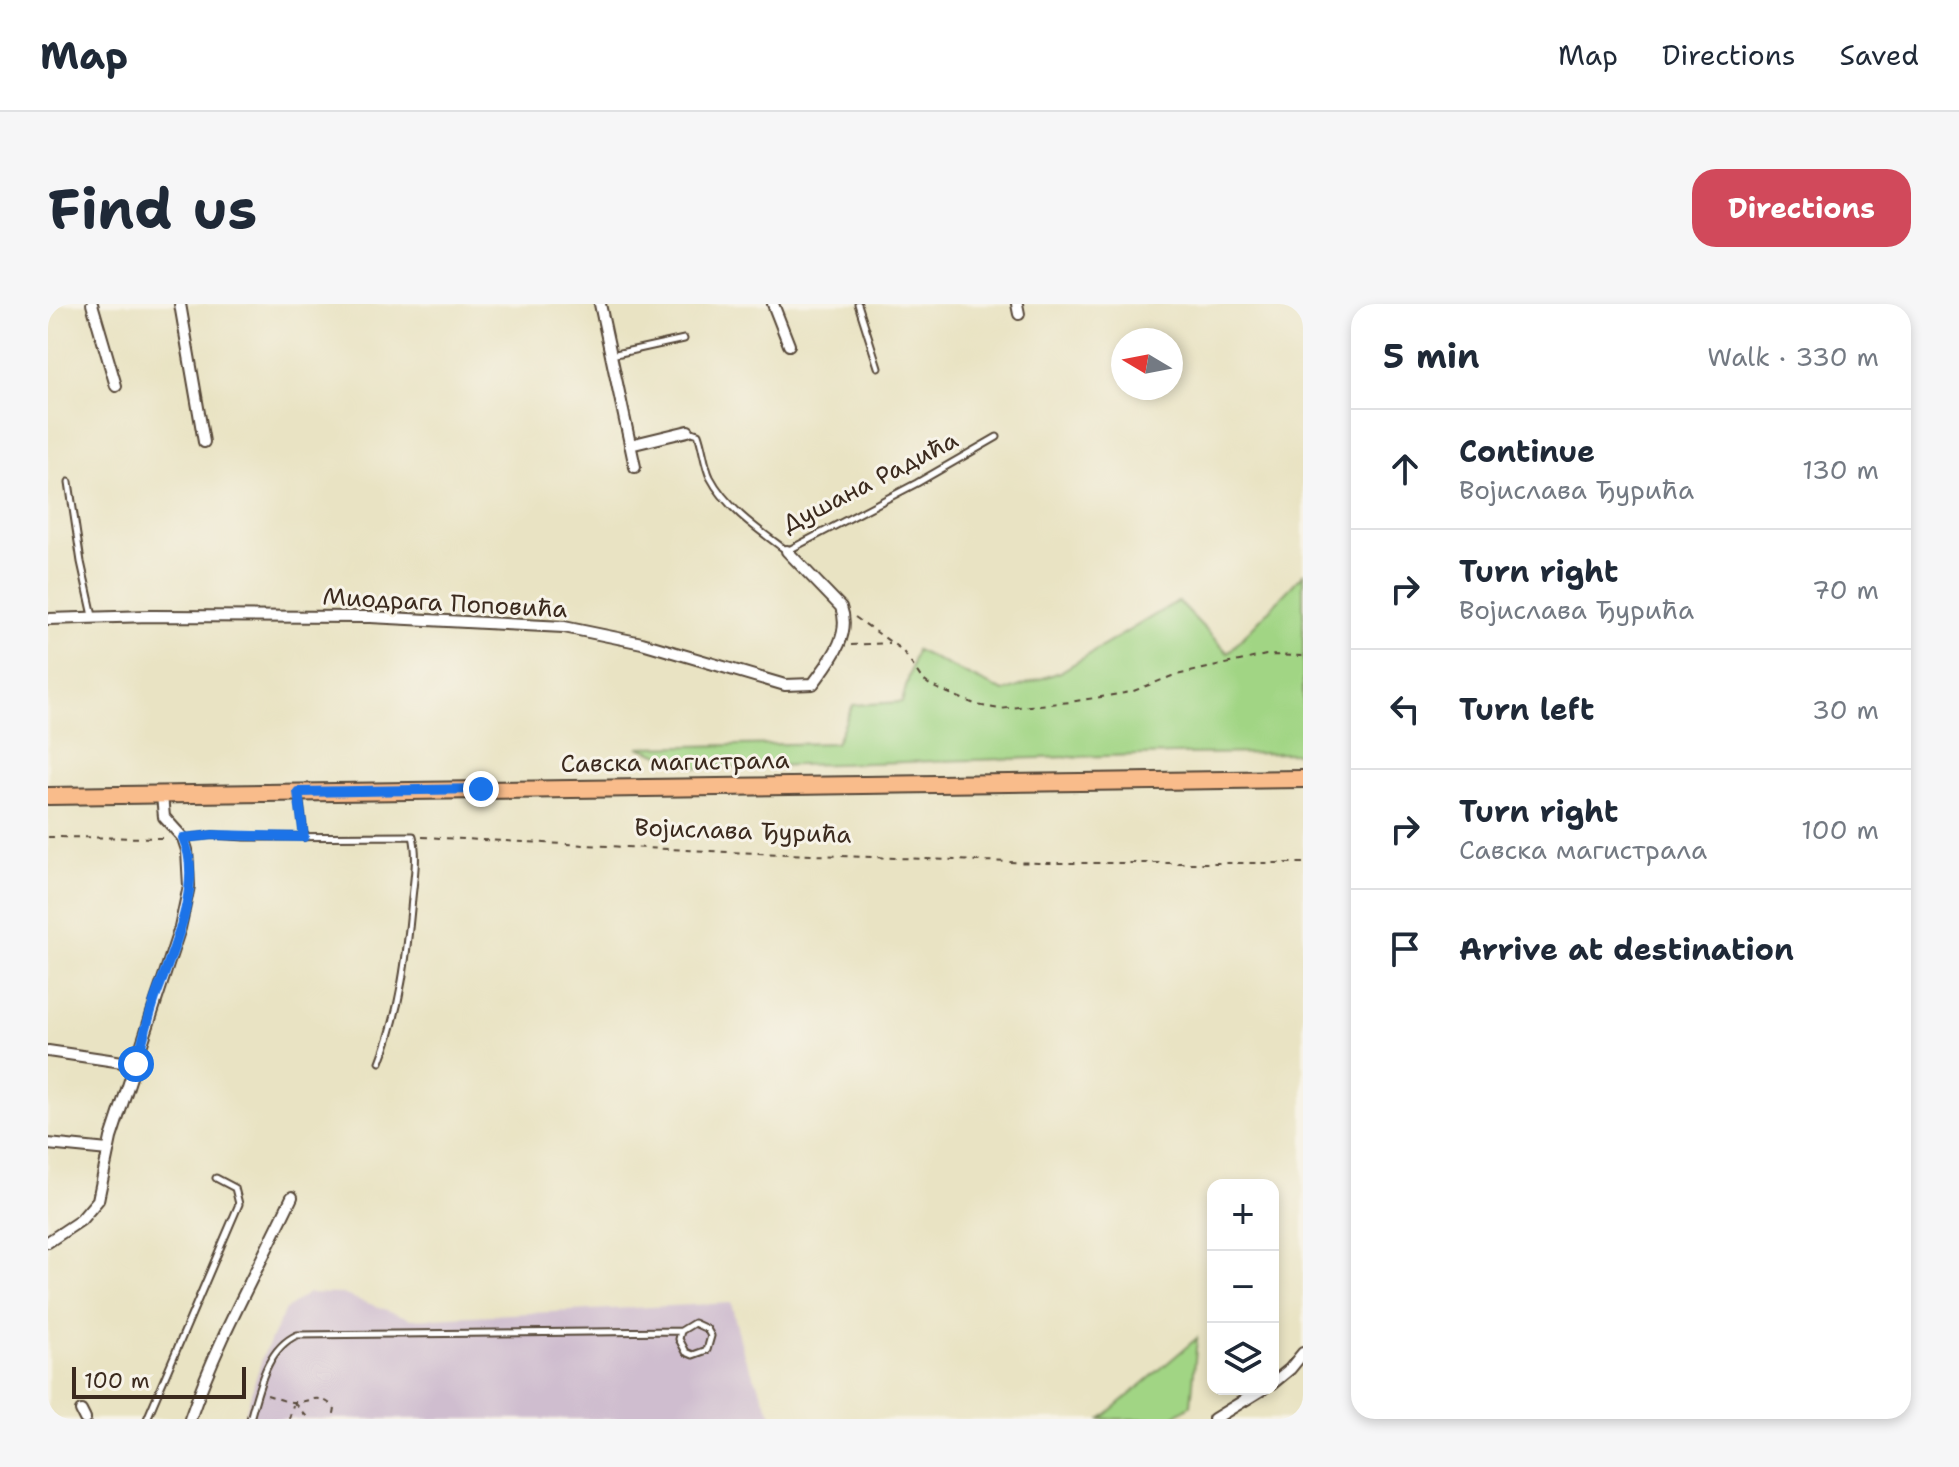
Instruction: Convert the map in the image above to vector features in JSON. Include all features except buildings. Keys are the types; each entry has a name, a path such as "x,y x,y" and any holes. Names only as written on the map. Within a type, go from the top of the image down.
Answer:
{"main road":[{"name":"Савска магистрала","path":"48,796 1303,779"}],"street":[{"path":"92,304 116,386"},
{"path":"180,304 204,442"},
{"path":"600,304 635,467"},
{"path":"773,304 789,345"},
{"name":"Душана Радића","path":"630,445 688,431"},
{"path":"787,551 841,607 843,624 838,648"},
{"name":"Миодрага Поповића","path":"48,619 370,617 564,627 642,643 785,685 813,684 838,648"},
{"path":"48,1242 81,1220 96,1204 108,1150 171,958 185,904 189,866 183,838 164,817 162,795"},
{"path":"48,1051 136,1064"},
{"path":"48,1144 108,1150"},
{"path":"190,1419 230,1318 292,1197"},
{"path":"1279,1378 1303,1353"},
{"path":"1214,1419 1253,1395"}],"lane":[{"path":"858,304 878,367"},
{"path":"611,355 684,339"},
{"name":"Душана Радића","path":"688,431 698,434 710,476 723,496 787,551 997,437"},
{"path":"69,482 93,617"},
{"path":"298,792 304,837"},
{"path":"183,838 213,835 413,836 415,855 406,957 392,1027 380,1062"},
{"path":"147,1419 239,1204 235,1188 216,1178"},
{"path":"250,1419 277,1349 297,1335 681,1331 694,1323 701,1324 711,1336 710,1344 700,1354 686,1352 679,1339 681,1331"}],"path":[{"path":"841,607 909,658 922,679 931,686 977,705 999,709 1131,692 1172,676 1266,655 1303,656"},
{"path":"838,648 891,643"},
{"name":"Војислава Ђурића","path":"413,836 1038,863 1303,863"},
{"path":"48,837 183,838"},
{"path":"258,1392 294,1402 314,1397 327,1401 335,1408 333,1419"},
{"path":"289,1419 294,1402"},
{"path":"294,1402 309,1419"}],"shaded area":[{"path":"308,1293 342,1294 412,1319 731,1303 744,1355 774,1419 243,1419 263,1356 285,1310"}],"green space":[{"path":"1303,574 1303,753 696,768 638,747 836,743 853,705 902,702 916,650 1004,692 1060,672 1178,601 1228,653"},
{"path":"1197,1338 1191,1405 1171,1419 1101,1419"}],"route":[{"path":"136,1064 180,928 189,886 189,866 183,838 213,835 304,837 298,792 481,789"}]}
